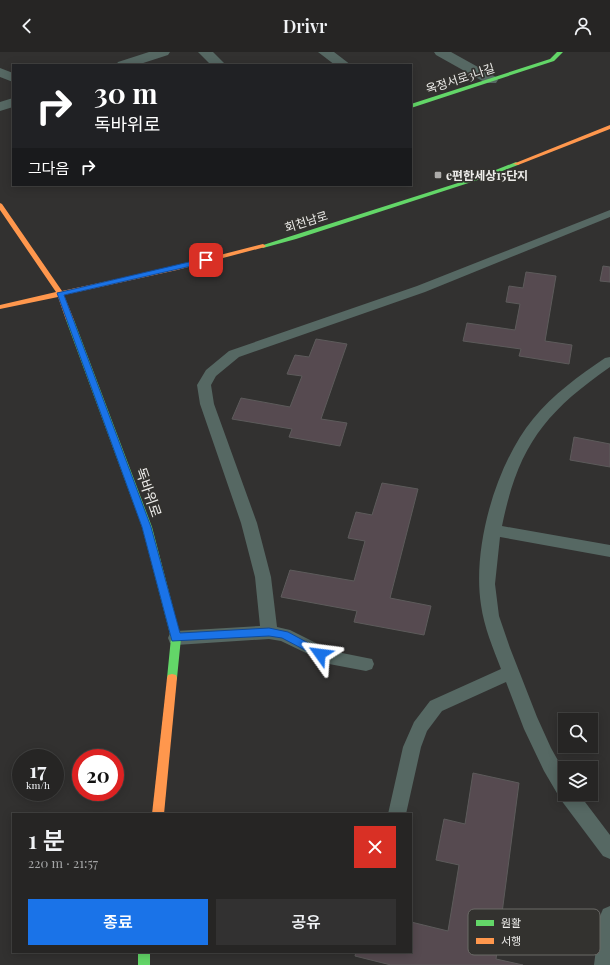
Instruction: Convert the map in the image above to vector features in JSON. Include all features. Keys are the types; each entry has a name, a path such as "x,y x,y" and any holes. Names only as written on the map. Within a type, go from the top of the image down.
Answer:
{"main road":[{"name":"옥정서로3나길","path":"412,106 552,60 560,52"},
{"name":"회천남로","path":"0,307 177,268 294,238 485,176 610,127"},
{"name":"독바위로","path":"0,205 60,293 146,527 176,638 158,813"},
{"path":"144,953 144,965"}],"street":[{"path":"126,64 163,52"},
{"path":"205,52 218,64"},
{"path":"325,52 343,64"},
{"path":"441,52 491,80"},
{"path":"0,72 12,78"},
{"path":"0,107 12,102"}],"lane":[{"path":"269,632 263,577 249,523 207,404 204,385 211,373 234,354 448,279 610,213"},
{"path":"558,778 549,765 537,740 500,646 489,605 487,565 493,530 510,468 528,435 549,409 586,377 610,361"},
{"path":"493,530 610,551"},
{"path":"176,638 269,632 284,635 329,658 366,664"},
{"path":"397,813 412,747 420,727 436,706 510,672"},
{"path":"573,801 610,850"},
{"path":"604,965 610,916"}],"building":[{"path":"603,266 610,267 610,282 600,281"},
{"path":"526,272 556,276 545,341 572,345 569,364 519,356 521,349 463,341 467,323 515,330 520,304 506,302 509,286 523,288"},
{"path":"316,339 347,344 321,419 347,423 340,446 289,437 292,429 232,419 241,398 290,407 302,376 287,374 295,355 309,357"},
{"path":"574,437 610,444 610,467 570,460"},
{"path":"382,483 418,489 390,598 431,606 424,635 354,622 357,611 281,597 290,570 354,581 365,541 348,538 356,512 372,515"},
{"path":"473,773 519,783 503,909 468,909 468,955 497,955 496,959 523,965 391,965 355,956 356,953 412,953 412,922 448,931 459,865 436,860 444,819 465,824"}],"traffic: fast":[{"path":"412,106 552,60 560,52"},
{"path":"263,246 294,238 485,176 516,164"},
{"path":"70,320 147,527 176,638 172,678"},
{"path":"144,953 144,965"}],"traffic: slow":[{"path":"516,164 610,127"},
{"path":"0,205 60,293 70,320"},
{"path":"0,307 177,268 263,246"},
{"path":"158,813 172,678"}],"place":[{"name":"e편한세상15단지","path":"438,175"}],"route":[{"path":"206,260 177,268 60,293 117,443 146,527 176,638 269,632 284,635 320,654"}]}
